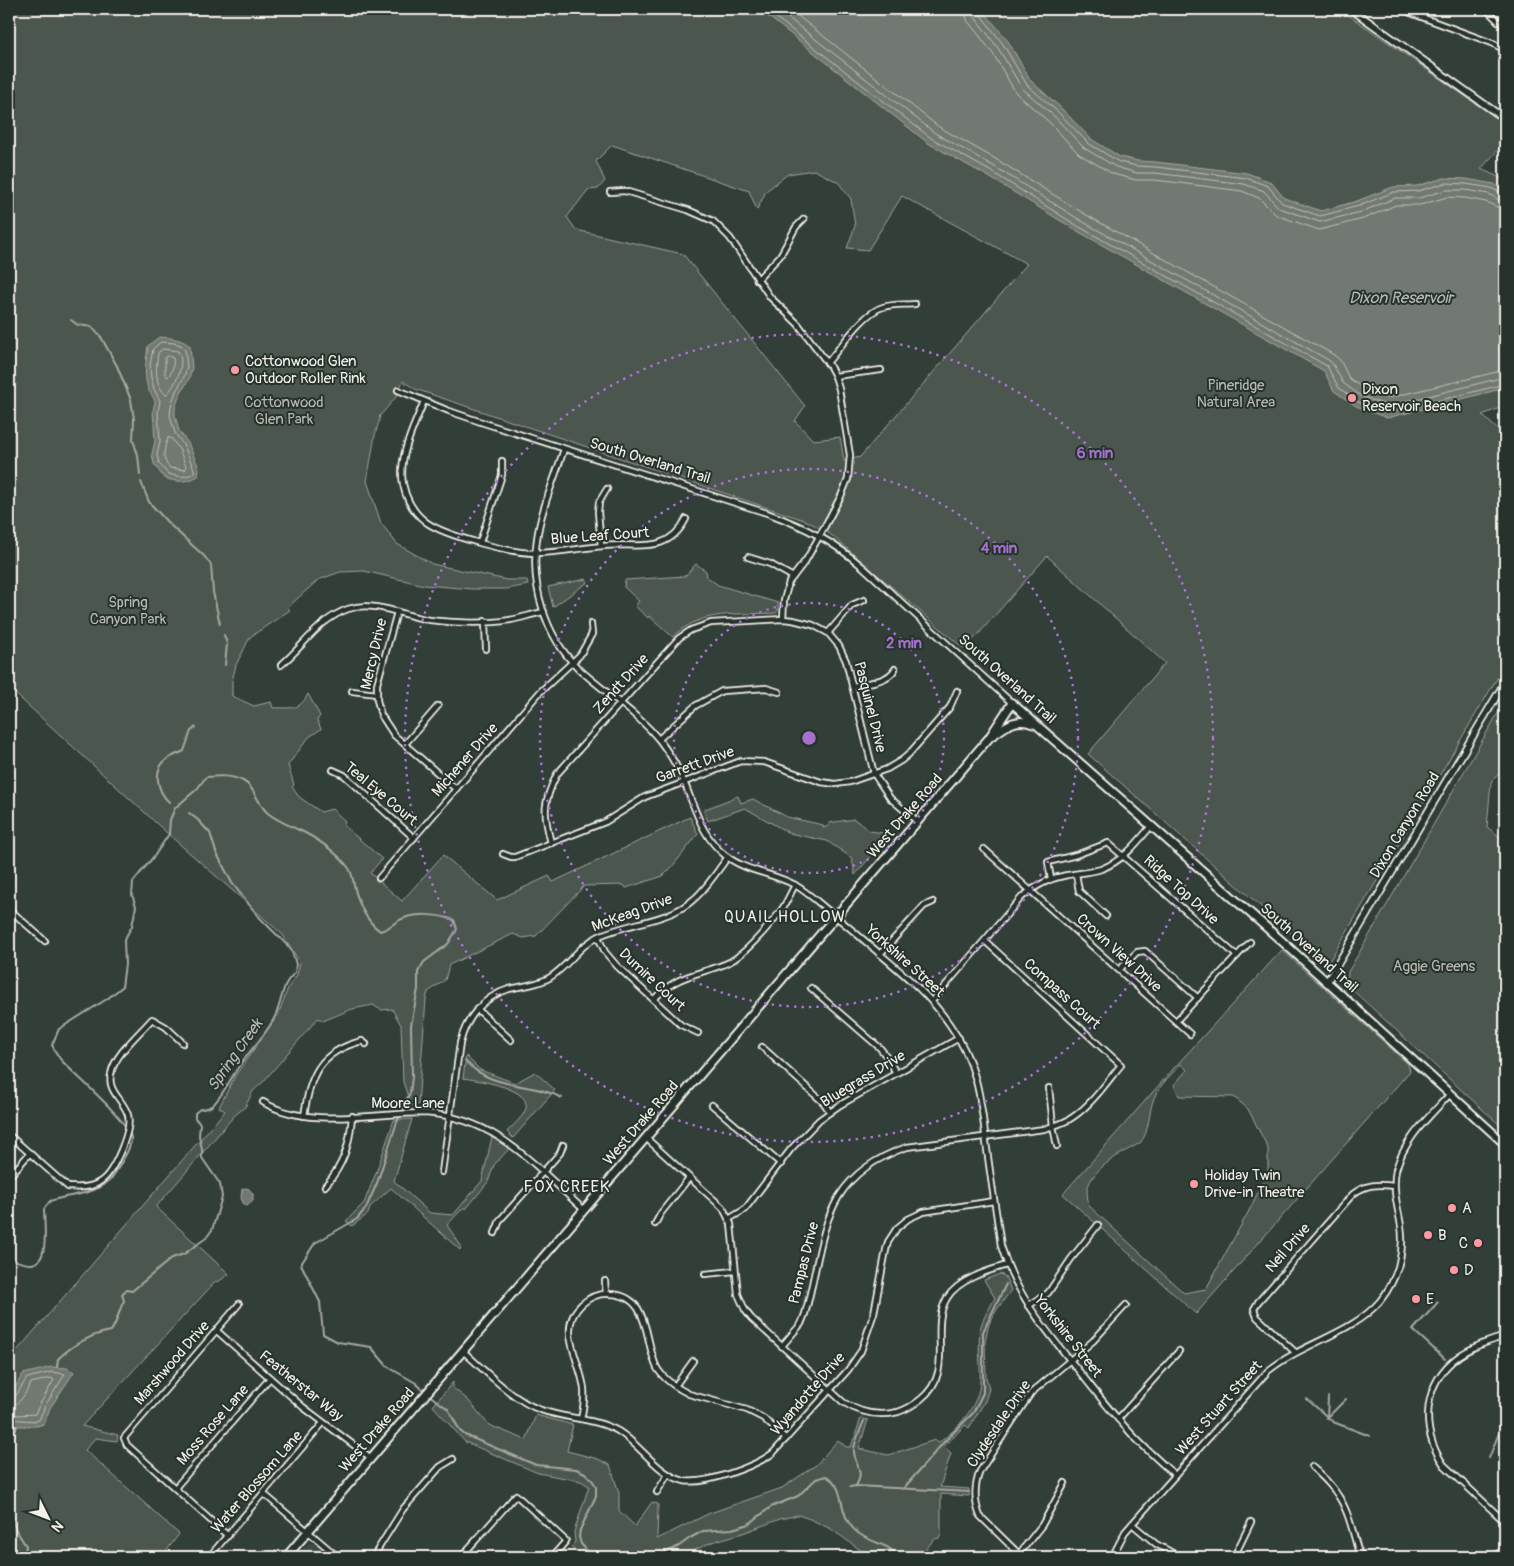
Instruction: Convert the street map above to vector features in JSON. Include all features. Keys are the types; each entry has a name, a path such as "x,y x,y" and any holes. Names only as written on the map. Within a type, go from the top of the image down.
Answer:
{"main road":[{"name":"South Overland Trail","path":"1012,703 1327,982 1505,1144"},
{"name":"West Drake Road","path":"286,1557 918,822 989,738 1012,703"},
{"path":"989,738 1015,721 1027,722 1039,727"}],"street":[{"path":"1350,9 1505,119"},
{"path":"1400,9 1492,43 1505,50"},
{"path":"1486,9 1505,28"},
{"path":"610,192 625,191 688,210 713,221 736,246 770,297 798,324 836,376 850,455 849,471 844,489 820,535 806,560 793,577 784,600 783,619"},
{"path":"757,280 780,256 796,227 804,219"},
{"path":"827,363 860,324 877,310 890,306 916,304"},
{"path":"836,376 881,370"},
{"name":"South Overland Trail","path":"398,390 473,419 767,513 820,535 846,552 1012,703"},
{"name":"Blue Leaf Court","path":"424,401 403,458 402,474 406,495 416,512 435,528 512,551 535,553 601,546 640,547 657,544 666,541 681,530 686,519"},
{"name":"Yorkshire Street","path":"564,449 540,526 535,553 538,589 544,612 558,642 573,662 659,739 684,782 703,830 712,842 728,857 747,868 795,885 880,954 932,1001 959,1038 974,1071 979,1090 1001,1246 1007,1265 1028,1306 1118,1419 1144,1447 1175,1475"},
{"path":"480,542 502,475 502,461"},
{"path":"601,546 599,502 607,489"},
{"path":"748,557 770,564 793,577"},
{"path":"828,632 852,605 864,600"},
{"path":"281,665 315,631 346,610 366,606 430,620 485,622 509,620 544,612"},
{"name":"Mercy Drive","path":"397,612 378,681 379,708 385,724 394,735 456,789"},
{"name":"Pasquinel Drive","path":"783,619 804,621 828,632 843,653 874,774 890,798 918,822"},
{"name":"Zendt Drive","path":"551,843 544,808 548,792 557,774 679,638 691,630 711,623 783,619"},
{"path":"485,622 486,649"},
{"name":"Michener Drive","path":"379,878 540,692 573,662 588,643 592,634 591,624"},
{"path":"852,686 886,678 895,670"},
{"name":"Dixon Canyon Road","path":"1327,982 1505,682"},
{"path":"659,739 695,706 722,691 766,688 780,692"},
{"path":"352,690 377,694"},
{"name":"Garrett Drive","path":"503,854 510,858 515,857 605,822 645,797 732,763 751,760 764,762 821,782 834,784 850,782 874,774 894,766 909,754 950,707 957,690"},
{"path":"405,744 438,706"},
{"name":"Teal Eye Court","path":"333,770 344,775 414,838"},
{"path":"932,1001 1022,897 1051,879 1102,869 1124,855 1151,826"},
{"name":"Ridge Top Drive","path":"1051,879 1048,862 1076,855 1108,842 1237,956"},
{"name":"Crown View Drive","path":"984,849 1190,1034"},
{"name":"McKeag Drive","path":"442,1172 460,1043 465,1027 477,1009 500,992 548,978 560,970 584,946 598,937 664,915 686,905 703,891 728,857"},
{"path":"1076,874 1079,891 1106,916"},
{"path":"654,999 663,989 676,980 726,964 742,954 781,910 795,885"},
{"path":"880,954 924,906 933,902"},
{"path":"9,909 44,941"},
{"name":"Dumire Court","path":"598,937 610,959 682,1025 698,1033"},
{"name":"Compass Court","path":"985,941 1122,1065"},
{"path":"1176,1022 1250,942"},
{"path":"1119,970 1137,952 1145,951 1198,998"},
{"path":"811,988 880,1048 896,1073"},
{"path":"477,1009 512,1040"},
{"path":"9,1134 68,1187 81,1188 101,1182 117,1159 123,1146 129,1120 110,1082 116,1060 152,1019 166,1027 183,1043"},
{"name":"Bluegrass Drive","path":"729,1219 744,1210 800,1138 830,1112 959,1038"},
{"path":"304,1116 310,1085 322,1063 343,1047 362,1041 366,1044"},
{"path":"762,1047 823,1102 830,1112"},
{"name":"Pampas Drive","path":"782,1346 800,1324 805,1314 828,1217 839,1196 856,1176 882,1157 908,1147 1044,1129 1053,1126 1073,1117 1122,1065"},
{"path":"1049,1088 1057,1146"},
{"name":"West Stuart Street","path":"1112,1557 1125,1532 1268,1371 1295,1352 1363,1316 1380,1300 1388,1289 1399,1266 1402,1246 1401,1227 1394,1186 1396,1170 1411,1137 1450,1094"},
{"name":"Moore Lane","path":"263,1102 280,1110 304,1116 324,1118 411,1113 450,1116 479,1125 501,1137 584,1210"},
{"path":"712,1105 780,1164"},
{"path":"325,1186 334,1177 344,1157 351,1134 352,1116"},
{"path":"646,1138 716,1200 729,1219 738,1294 744,1310 852,1408 877,1414 901,1411 918,1402 929,1391 939,1372 941,1313 946,1299 958,1286 968,1280 1007,1265"},
{"path":"495,1233 500,1220 560,1153 563,1145"},
{"path":"9,1177 30,1154"},
{"path":"656,1224 660,1213 689,1178"},
{"name":"Neil Drive","path":"1295,1352 1257,1317 1254,1309 1258,1302 1353,1194 1359,1189 1370,1185 1394,1186"},
{"name":"Wyandotte Drive","path":"463,1351 528,1405 547,1412 609,1427 624,1435 668,1474 684,1481 708,1480 761,1461 773,1453 855,1360 865,1341 874,1313 886,1250 897,1228 908,1218 923,1212 994,1201"},
{"path":"1028,1306 1048,1293 1098,1225"},
{"path":"705,1274 736,1271"},
{"path":"605,1281 606,1294"},
{"path":"581,1419 584,1389 570,1337 570,1323 584,1302 593,1297 606,1294 622,1296 637,1307 642,1315 652,1354 665,1378 689,1394 755,1413 786,1439"},
{"name":"Marshwood Drive","path":"175,1488 127,1445 124,1438 239,1304"},
{"name":"Clydesdale Drive","path":"1021,1556 980,1516 977,1508 977,1478 985,1462 1031,1393 1092,1341 1126,1305"},
{"name":"Featherstar Way","path":"217,1331 324,1423 371,1458"},
{"path":"1505,1336 1472,1348 1450,1363 1438,1379 1432,1392 1429,1403 1428,1422 1430,1439 1444,1465 1505,1522"},
{"path":"1118,1419 1179,1351"},
{"path":"675,1386 693,1361"},
{"name":"Moss Rose Lane","path":"175,1488 270,1378"},
{"name":"Water Blossom Lane","path":"210,1557 324,1423"},
{"path":"373,1557 403,1509 440,1467 453,1459"},
{"path":"1312,1468 1325,1479 1340,1497 1360,1557"},
{"path":"657,1492 668,1474"},
{"path":"1021,1556 1042,1525 1065,1483"},
{"path":"175,1488 228,1536"},
{"path":"264,1494 338,1557"},
{"path":"461,1557 516,1495 566,1542 552,1557"},
{"path":"1234,1557 1251,1522"},
{"path":"1132,1524 1151,1540 1180,1557"},
{"path":"1496,1557 1505,1547"}],"shaded area":[{"path":"309,1543 315,1544 330,1557 296,1557"}],"green space":[{"name":"Pineridge Natural Area","path":"9,9 1340,9 1505,124 1505,142 1481,169 1505,180 1505,406 1482,415 1505,436 1505,665 1327,965 1088,754 1165,663 1047,556 976,637 963,648 830,534 807,521 415,389 403,381 396,397 379,417 367,481 381,523 397,544 432,564 507,580 527,580 528,585 506,589 472,589 424,585 364,571 340,572 318,580 288,607 290,610 250,637 236,665 232,681 232,696 254,706 271,702 273,708 289,708 301,704 308,694 320,716 317,720 321,729 309,737 288,765 294,785 292,787 299,797 321,812 332,809 345,821 343,825 382,859 370,873 402,901 443,855 497,900 549,876 553,882 690,817 698,834 663,876 626,888 624,885 584,886 536,936 523,938 513,934 449,965 445,980 428,992 426,999 418,1105 403,1106 408,1096 403,1082 401,1025 392,1009 381,1010 373,1005 352,1009 323,1021 318,1018 253,1091 245,1107 234,1116 156,1207 229,1274 218,1282 216,1281 82,1426 118,1435 117,1441 95,1438 85,1450 179,1534 162,1557 9,1557 9,1360 225,1111 219,1107 235,1076 278,1015 288,988 297,975 300,963 283,935 167,833 9,688","holes":["612,145 749,191 757,210 766,191 788,174 814,170 838,182 851,199 855,226 847,248 868,250 902,196 1027,264 860,457 844,461 840,437 813,440 795,421 805,406 683,254 576,230 567,217 588,190 598,189 605,181 596,161"]},
{"path":"696,564 706,571 707,577 718,585 778,603 778,610 776,613 721,615 708,618 695,622 673,637 635,606 639,601 624,587 625,580 685,576"},
{"path":"586,579 588,582 553,607 548,587"},
{"name":"Aggie Greens","path":"1505,701 1505,767 1491,782 1487,827 1505,841 1505,1130 1347,985 1348,972"},
{"path":"738,796 741,803 753,799 787,817 823,825 823,828 829,826 829,823 854,819 870,831 890,834 855,875 852,858 827,841 789,833 745,808 708,821 703,810"},
{"path":"1282,950 1408,1064 1410,1071 1196,1314 1063,1194 1174,1068","holes":["1181,1064 1187,1070 1174,1085 1179,1096 1234,1097 1248,1109 1268,1148 1268,1170 1251,1207 1206,1289 1184,1293 1089,1206 1087,1190 1095,1174 1101,1168 1140,1143 1146,1133 1152,1104 1159,1088"]},
{"path":"466,1056 480,1070 515,1083 535,1072 555,1090 513,1138 507,1132 525,1111 526,1103 522,1096 514,1091 491,1083 463,1078"},
{"path":"412,1119 394,1181 430,1213 453,1215 482,1181 492,1137 509,1149 494,1165 488,1182 466,1209 464,1207 447,1225 461,1246 460,1250 391,1188 370,1207 368,1214 352,1226 346,1221 364,1203 394,1120"},
{"path":"1000,1274 1005,1276 1011,1290 989,1324 985,1341 986,1377 989,1389 985,1401 969,1428 965,1425 944,1447 951,1453 940,1487 969,1489 969,1496 941,1494 941,1533 939,1538 935,1539 918,1557 875,1557 866,1554 831,1529 798,1515 780,1519 712,1542 680,1557 581,1557 571,1546 575,1542 574,1532 589,1486 581,1481 538,1473 465,1442 433,1406 453,1382 453,1388 468,1400 489,1425 526,1440 536,1415 573,1425 567,1451 598,1459 610,1465 619,1493 619,1511 635,1526 652,1502 658,1504 657,1539 710,1513 782,1488 816,1465 838,1440 846,1447 851,1447 861,1418 868,1420 860,1449 888,1455 935,1440 938,1443 946,1437 960,1424 972,1408 979,1390 979,1340 981,1326 995,1298 984,1280"}],"water":[{"name":"Dixon Reservoir","path":"755,9 982,9 1008,41 1031,81 1091,139 1120,157 1138,161 1247,173 1271,182 1284,198 1321,211 1357,201 1393,187 1417,186 1444,178 1466,179 1494,184 1505,191 1505,388 1387,418 1356,406 1334,391 1324,371 1074,229 989,177 928,143 769,17"},
{"path":"159,337 179,340 190,346 192,368 189,379 180,394 175,408 175,415 179,431 188,443 199,468 198,476 185,481 164,478 154,464 152,454 155,441 153,411 155,402 147,386 146,369 148,346"},
{"path":"246,1188 253,1194 253,1201 247,1206 244,1205 241,1198 242,1189"},
{"path":"52,1367 67,1368 74,1372 50,1408 43,1424 37,1426 12,1426 9,1420 8,1406 23,1374"}],"waterway":[{"name":"Spring Creek","path":"71,320 78,325 92,327 101,337 117,366 131,400 134,419 133,440 138,455 140,475"},
{"name":"Spring Creek","path":"141,482 149,502 211,565 213,592 220,624"},
{"name":"Spring Creek","path":"224,635 227,644 225,665"},
{"name":"Spring Creek","path":"169,802 162,793 158,781 159,770 166,760 184,751 191,731 196,727"},
{"path":"9,1259 29,1264 38,1262 44,1249 45,1241 44,1209 50,1201 99,1188 110,1180 128,1151 131,1138 128,1130 112,1110 61,1059 52,1045 59,1029 107,999 122,987 125,964 124,940 132,926 136,906 132,895 133,882 169,834 170,820 175,808 197,789 206,777 225,776 239,779 251,788 269,814 319,841 343,861 351,873 363,911 370,922 380,931 404,918 418,915 441,916 454,920 457,929 448,944 424,962 418,972 418,989 411,1025 412,1077 410,1093 397,1122 377,1183 366,1208 357,1219 315,1243 301,1264 320,1302 323,1334 338,1342 371,1347 388,1367 416,1383 425,1392"},
{"name":"Spring Creek","path":"57,1367 58,1359 76,1345 90,1337 111,1331 124,1301 122,1294 126,1290 132,1291 172,1258 184,1254 206,1238 212,1230 222,1197 220,1184 202,1158 199,1136 200,1124 195,1118 195,1113 212,1105 222,1094 238,1067 270,1026 287,982 295,973 296,964 291,949 259,917 232,883 216,852 210,833 189,813"},
{"path":"465,1061 476,1071 488,1077 537,1089 562,1098"},
{"path":"903,1489 944,1442 973,1413 983,1393 983,1332 1006,1284"},
{"path":"1438,1302 1413,1330 1445,1359"},
{"path":"429,1395 448,1409 460,1431 465,1435 536,1465 576,1469 585,1473 596,1486 596,1496 580,1530 579,1537 581,1544 593,1557"},
{"path":"1327,1418 1328,1397"},
{"path":"1307,1399 1333,1422 1370,1436"},
{"path":"1328,1417 1346,1399"},
{"path":"1489,1458 1499,1433 1505,1407"},
{"path":"856,1486 860,1472 854,1449 857,1436 864,1421"},
{"name":"Spring Creek","path":"9,1450 17,1426"},
{"path":"657,1557 703,1531 732,1529 749,1524 771,1507 798,1496 816,1479 826,1476 836,1485 843,1510 854,1530 867,1539 888,1547 898,1557"},
{"path":"850,1487 969,1492"},
{"name":"Spring Creek","path":"9,1510 16,1530 26,1546 24,1557"}],"place":[{"name":"Cottonwood Glen Outdoor Roller Rink","path":"235,370"},
{"name":"Dixon Reservoir Beach","path":"1352,398"},
{"name":"Holiday Twin Drive-in Theatre","path":"1194,1184"},
{"name":"A","path":"1452,1208"},
{"name":"B","path":"1428,1235"},
{"name":"C","path":"1478,1243"},
{"name":"D","path":"1454,1270"},
{"name":"E","path":"1416,1299"}],"district":[{"name":"QUAIL HOLLOW","path":"785,917"},
{"name":"FOX CREEK","path":"567,1187"}],"park label":[{"name":"Cottonwood Glen Park","path":"284,410"},
{"name":"Spring Canyon Park","path":"128,610"}]}
